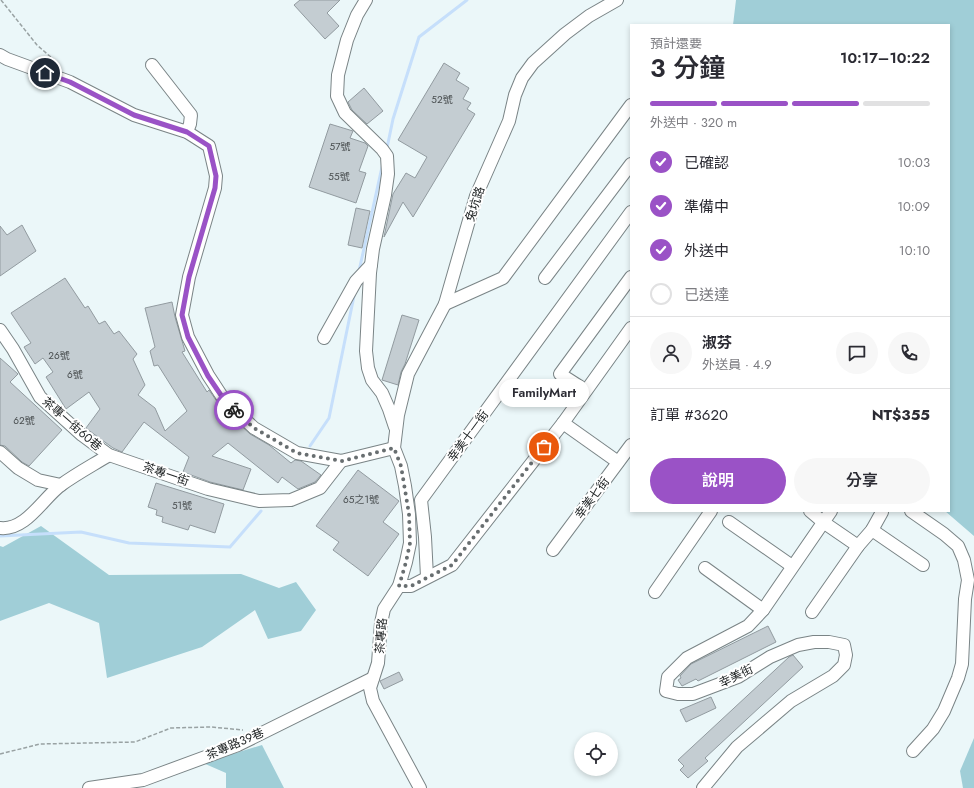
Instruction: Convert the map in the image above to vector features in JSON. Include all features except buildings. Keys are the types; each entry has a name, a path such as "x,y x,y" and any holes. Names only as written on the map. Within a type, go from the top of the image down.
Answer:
{"street":[{"path":"366,0 357,15 347,40 338,75 337,96 345,113 382,149 387,156 388,174 386,188 371,265 366,351 368,368 372,380 382,393 396,430"},
{"name":"兔坑路","path":"394,448 396,430 408,374 445,304 476,196 509,121 515,95 522,78 533,63 565,34 589,16 617,0"},
{"path":"0,55 7,59 70,82 134,115 187,132 209,146 216,176 215,188 189,277 182,315 188,337 208,376 225,401 254,428 297,453 342,461 394,448"},
{"path":"152,65 191,115 187,132"},
{"path":"445,304 503,278 630,106"},
{"path":"545,278 630,165"},
{"name":"幸美十一街","path":"427,578 421,500 630,213"},
{"path":"324,338 356,281 371,265"},
{"path":"586,390 560,374 630,278"},
{"path":"399,586 411,586 452,565 563,423 630,329"},
{"name":"茶專一街60巷","path":"0,330 14,349 40,397 82,435 109,455"},
{"path":"563,423 618,462"},
{"name":"幸美七街","path":"552,550 630,446"},
{"name":"茶專路","path":"394,448 401,466 409,514 410,543 399,586 384,609 381,623 378,663 370,688 373,701 420,788"},
{"path":"0,452 18,468 38,480 60,485"},
{"path":"0,528 8,529 29,517 60,485 109,455"},
{"name":"茶專一街","path":"109,455 208,489 259,501 291,500 320,488 342,461"},
{"path":"655,592 710,512"},
{"path":"811,512 858,546"},
{"name":"幸美街","path":"703,788 737,747 791,701 833,676 844,665 846,655 844,645 829,642 814,642 798,645 770,657 738,677 693,694 678,694 666,691 668,677 686,658 748,626 763,610 830,512"},
{"path":"812,612 858,546 872,530 882,512"},
{"path":"912,512 944,534 958,546 964,560 968,580 965,599 962,664 958,678 944,711 932,729 913,751"},
{"path":"729,522 792,566"},
{"path":"872,530 923,565"},
{"path":"705,568 763,610"},
{"name":"茶專路39巷","path":"89,788 143,780 238,745 373,678"}],"path":[{"path":"1,0 38,45 53,59 70,82"},
{"path":"0,754 40,744 135,742 171,728 211,727 262,732"}],"shaded area":[{"path":"736,0 974,0 974,536 946,512 950,512 950,24 733,24"},
{"path":"41,526 109,575 241,574 279,588 296,582 316,610 301,631 268,639 255,610 202,647 107,678 99,623 49,603 0,621 0,546 3,547"},
{"path":"974,738 974,788 963,788 960,771"},
{"path":"262,745 284,788 226,788 226,773 203,763"}],"waterway":[{"path":"387,148 393,119 419,37 467,0"},
{"path":"359,271 382,167"},
{"path":"310,446 329,418 354,296"},
{"path":"0,536 81,532 129,543 230,547 261,511"}],"way so far":[{"path":"234,410 254,428 297,453 342,461 394,448 401,466 409,514 410,543 399,586 411,586 452,565 544,447"}],"place":[{"name":"FamilyMart","path":"544,447"}],"route":[{"path":"45,73 70,82 134,115 187,132 209,146 216,176 215,188 189,277 182,315 188,337 208,376 225,401 234,410"}]}
